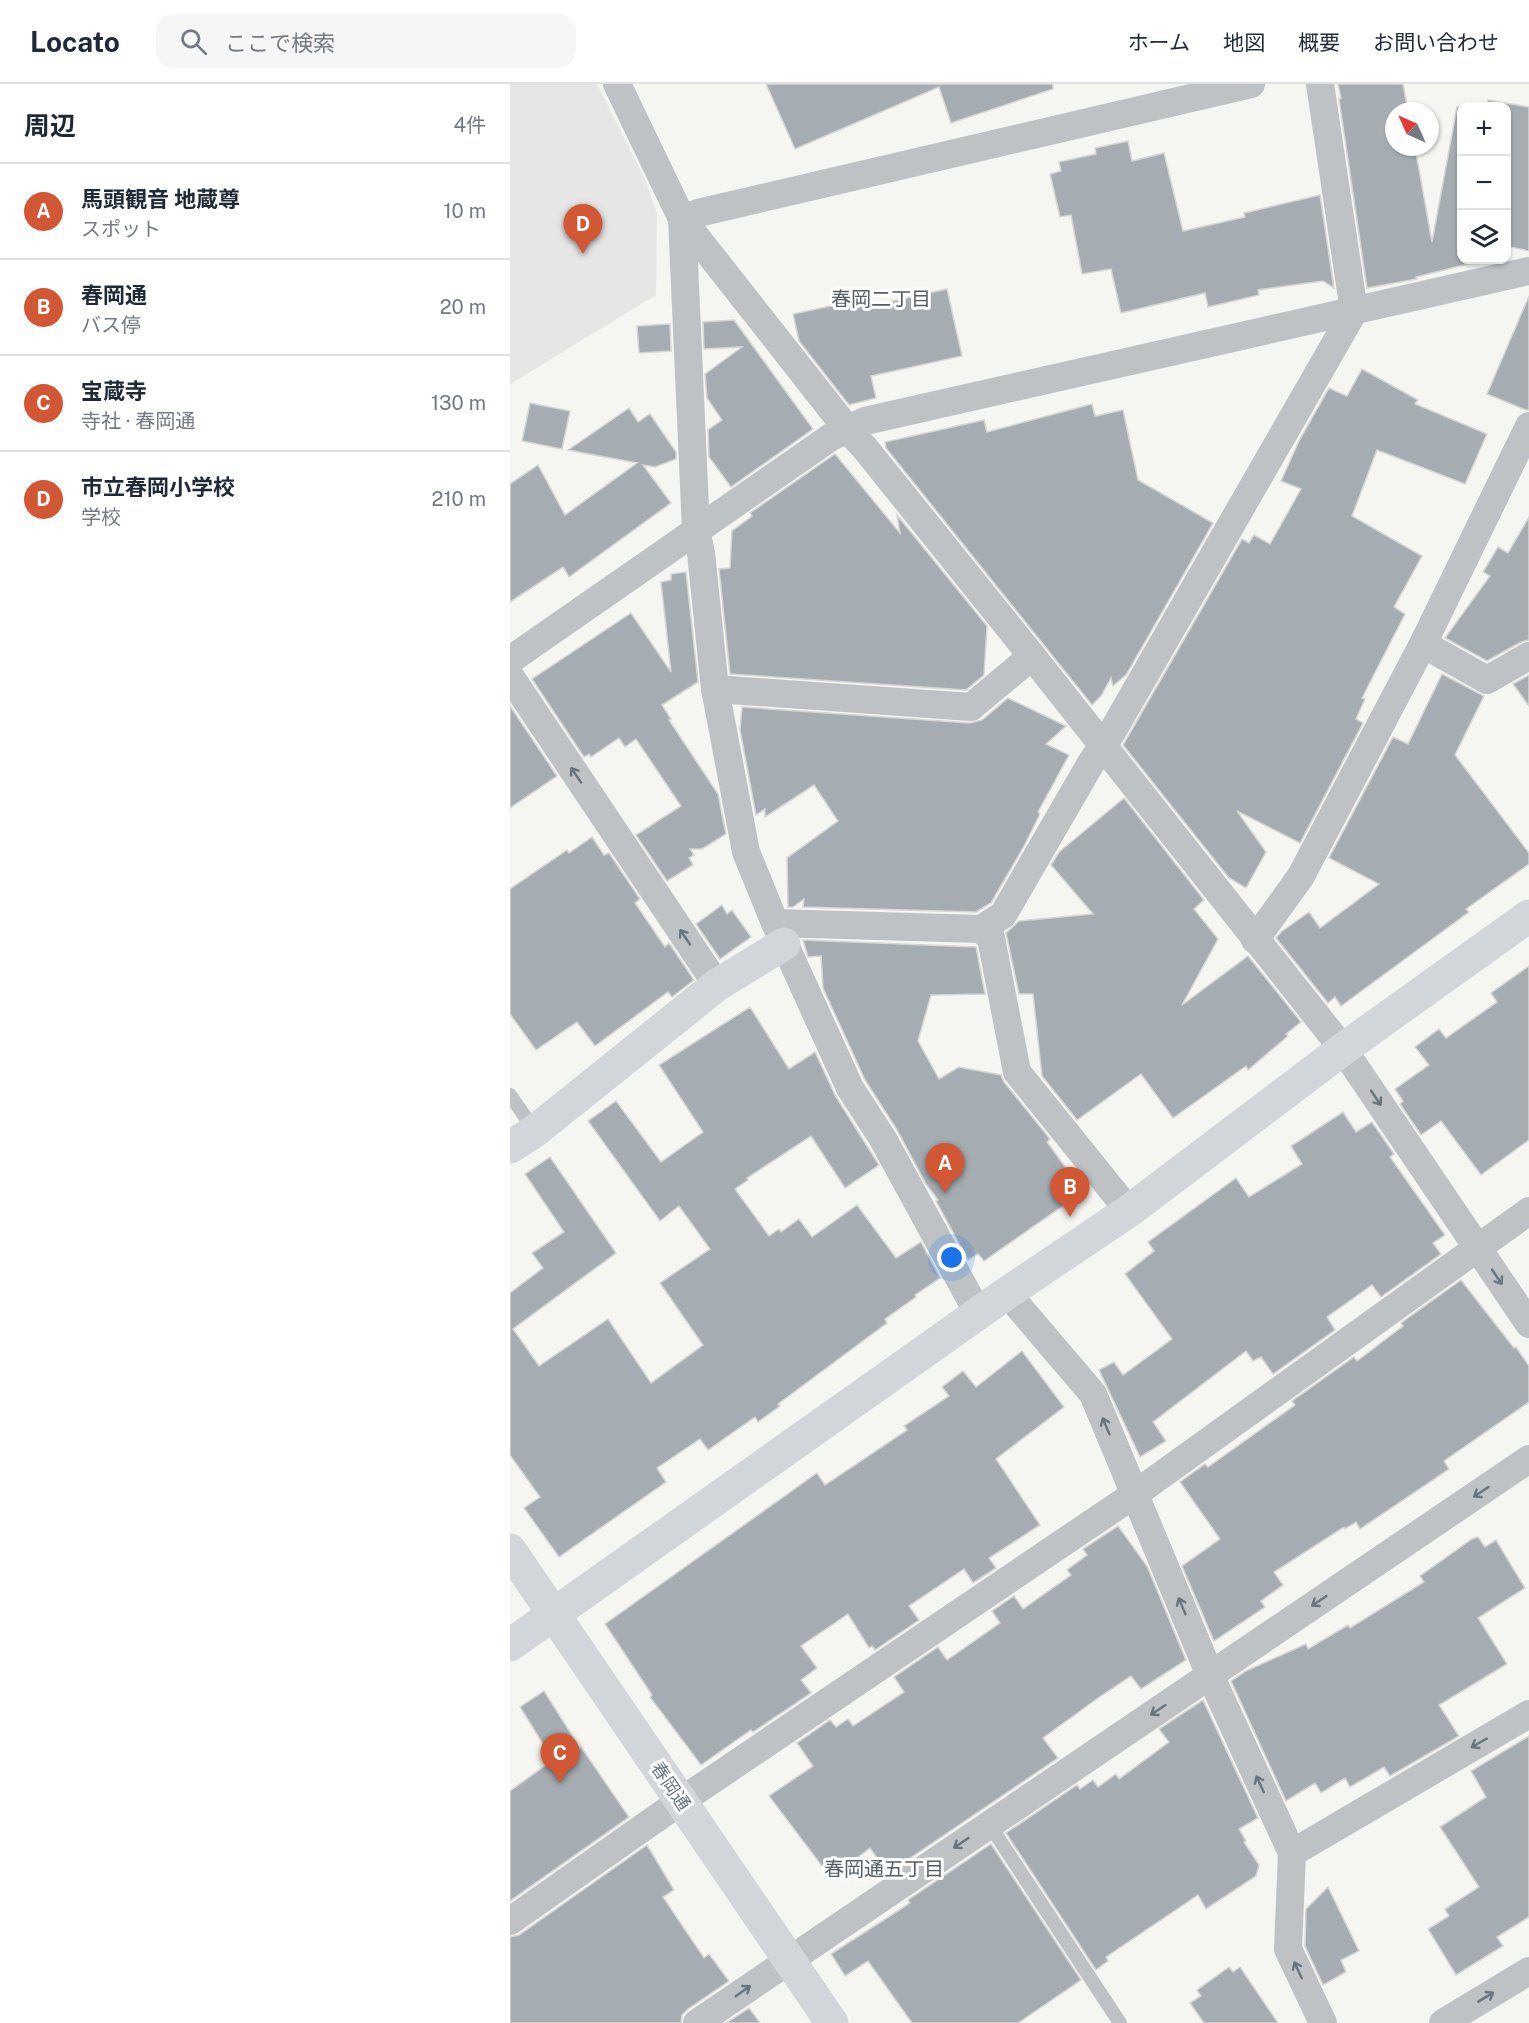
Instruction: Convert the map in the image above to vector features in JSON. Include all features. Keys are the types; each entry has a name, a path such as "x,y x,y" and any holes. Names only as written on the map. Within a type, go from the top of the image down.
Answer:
{"street":[{"path":"617,84 682,219 1343,1049 1529,1324"},
{"path":"682,219 698,213 1251,84"},
{"path":"523,1139 779,933 981,929 1003,915 1354,311 1320,84"},
{"path":"682,219 696,530 701,553 715,689 746,852 779,933 850,1088 883,1139 978,1313"},
{"path":"510,660 831,437 865,421 1529,271"},
{"path":"1255,940 1301,876 1423,644 1529,426"},
{"path":"1423,644 1487,680 1529,656"},
{"path":"715,689 971,707 1032,656"},
{"path":"510,676 717,985"},
{"path":"510,1645 978,1313 1129,1211 1343,1049 1529,916"},
{"path":"981,929 991,938 1017,1072 1129,1211"},
{"path":"510,1921 681,1801 1135,1494 1529,1211"},
{"path":"1007,1293 1093,1394 1210,1675 1292,1853 1288,1949 1323,2023"},
{"path":"697,2023 1529,1459"},
{"name":"春岡通","path":"510,1550 832,2023"},
{"path":"1292,1853 1529,1714"},
{"path":"1443,2023 1529,1971"}],"lane":[{"path":"510,1095 523,1139"},
{"path":"989,1824 1120,2023"}],"shaded area":[{"path":"510,84 597,84 645,179 657,213 656,295 510,384"}],"building":[{"path":"766,84 1053,84 1053,89 951,123 939,87 795,149"},
{"path":"1338,84 1403,84 1406,102 1385,102 1385,156 1417,156 1432,242 1457,107 1457,264 1468,264 1416,277 1417,279 1367,288 1339,99 1341,98"},
{"path":"1511,104 1529,107 1529,251 1511,247"},
{"path":"1128,141 1132,161 1164,153 1183,231 1245,217 1244,213 1320,195 1334,288 1323,281 1258,290 1259,295 1208,307 1205,293 1121,313 1111,269 1082,274 1071,215 1060,217 1050,174 1061,171 1059,162 1096,154 1095,148"},
{"path":"947,289 962,356 871,376 876,398 849,405 799,341 793,314 868,298 870,306"},
{"path":"1529,296 1529,410 1526,410 1487,394"},
{"path":"734,320 813,429 731,487 709,457 708,430 722,420 707,398 705,374 742,347 704,349 703,322"},
{"path":"670,324 671,351 639,353 637,326"},
{"path":"1362,369 1418,400 1415,404 1487,434 1465,484 1377,450 1352,516 1422,556 1394,607 1405,614 1362,698 1365,699 1356,719 1363,723 1300,843 1237,811 1266,852 1246,888 1229,878 1123,745 1242,539 1249,543 1254,535 1270,544 1301,489 1281,481 1299,441 1329,388 1347,396"},
{"path":"530,403 570,411 562,449 522,441"},
{"path":"1092,404 1095,416 1123,410 1138,480 1213,523 1126,675 1113,686 1111,678 1101,696 1092,705 886,448 885,442 984,420 987,432"},
{"path":"629,408 638,422 650,414 676,452 676,459 655,467 643,465 671,503 569,577 563,567 510,602 510,484 538,465 565,515 637,463 568,450"},
{"path":"835,454 900,533 897,515 987,626 984,675 966,690 730,674 719,569 730,568 732,531 752,516 750,513"},
{"path":"1529,517 1529,640 1487,661 1445,638 1490,576 1483,572 1498,547 1508,553"},
{"path":"686,572 698,682 662,705 671,719 669,720 718,794 726,834 702,849 690,849 694,855 689,858 693,865 667,881 636,835 681,806 636,739 625,747 619,738 591,757 589,754 584,757 532,679 631,613 671,672 661,582 671,580 671,574"},
{"path":"1442,674 1484,696 1455,755 1529,853 1529,864 1466,909 1469,912 1341,1006 1335,997 1328,1003 1276,938 1309,912 1320,928 1379,884 1329,858 1393,737 1408,744"},
{"path":"1529,675 1529,706 1513,684"},
{"path":"1008,698 1066,726 1046,744 1069,755 1038,812 1040,814 1023,848 991,903 976,912 803,907 804,899 793,907 788,907 787,858 838,821 814,785 765,817 765,809 756,815 740,730 742,707 970,723 982,720"},
{"path":"510,706 557,776 510,808"},
{"path":"1124,798 1204,900 1194,909 1218,939 1182,1005 1248,956 1301,1022 1248,1070 1246,1066 1173,1118 1141,1074 1077,1120 1042,1076 1033,994 1019,994 1006,933 1019,921 1093,914 1051,865 1059,852"},
{"path":"592,837 604,855 609,853 640,899 635,903 665,947 669,943 694,980 672,997 668,992 595,1046 577,1022 536,1050 510,1014 510,889 567,850 569,853"},
{"path":"722,905 727,914 732,910 751,937 720,959 696,924"},
{"path":"803,940 976,947 985,994 931,995 918,1041 939,1079 959,1067 1001,1075 1004,1082 1050,1139 1047,1142 1077,1183 1077,1196 984,1261 978,1254 968,1260 936,1201 938,1200 926,1184 897,1130 865,1080 823,988 821,956 808,957"},
{"path":"1529,966 1529,1140 1481,1175 1441,1121 1421,1135 1400,1104 1403,1101 1395,1089 1429,1065 1415,1047 1439,1029 1446,1038 1497,1002 1491,993"},
{"path":"750,1007 789,1069 815,1052 836,1097 879,1165 845,1188 811,1136 747,1178 748,1180 735,1189 769,1236 779,1229 781,1232 799,1219 812,1237 857,1205 896,1258 921,1242 940,1278 885,1319 887,1323 778,1404 780,1406 758,1422 755,1417 708,1450 700,1439 657,1468 666,1482 559,1557 524,1508 540,1497 510,1455 510,1293 543,1268 532,1253 564,1232 525,1174 550,1157 616,1253 513,1329 539,1366 608,1319 651,1383 703,1345 660,1283 710,1249 679,1206 660,1221 588,1121 616,1101 661,1162 703,1132 659,1065"},
{"path":"1343,1112 1356,1132 1372,1122 1394,1154 1390,1157 1445,1235 1433,1243 1441,1254 1381,1297 1372,1285 1327,1317 1335,1330 1273,1374 1261,1357 1253,1361 1246,1351 1153,1422 1166,1441 1140,1457 1099,1370 1114,1362 1123,1375 1172,1339 1125,1274 1154,1251 1148,1242 1236,1178 1249,1197 1302,1164 1291,1146"},
{"path":"1461,1280 1529,1366 1529,1402 1444,1461 1449,1469 1360,1529 1356,1522 1345,1529 1344,1527 1274,1572 1283,1585 1261,1601 1265,1607 1214,1641 1182,1566 1220,1539 1180,1482 1205,1464 1208,1467 1295,1405 1292,1401 1354,1357 1357,1361 1403,1326 1401,1323"},
{"path":"1022,1351 1064,1407 996,1459 1040,1525 989,1558 996,1568 973,1583 964,1569 909,1606 919,1620 875,1650 872,1646 869,1648 848,1614 801,1646 817,1668 801,1680 811,1693 753,1732 751,1730 701,1765 650,1697 652,1695 605,1624 817,1473 825,1485 907,1430 904,1426 949,1396 942,1387 963,1371 976,1387"},
{"path":"1118,1526 1147,1566 1186,1660 1141,1689 1131,1676 1098,1698 1043,1738 1058,1758 888,1873 870,1848 831,1878 769,1796 813,1766 797,1743 830,1720 836,1727 848,1719 853,1726 904,1692 894,1677 938,1647 947,1660 1000,1623 992,1611 1014,1596 1023,1609 1071,1575 1067,1570 1087,1555 1083,1549"},
{"path":"1478,1537 1485,1547 1496,1540 1525,1588 1478,1618 1507,1664 1439,1705 1459,1736 1390,1776 1384,1767 1350,1787 1345,1778 1321,1793 1315,1783 1286,1801 1231,1681 1246,1671 1306,1644 1308,1649 1348,1625 1350,1628 1424,1582 1420,1576"},
{"path":"544,1691 580,1748 629,1817 510,1901 510,1791 553,1760 520,1707"},
{"path":"1203,1700 1258,1818 1239,1829 1246,1841 1244,1842 1259,1865 1256,1876 1206,1909 1198,1895 1106,1957 1108,1961 1096,1970 1006,1833 1077,1785 1080,1789 1093,1780 1098,1787 1116,1774 1119,1779 1169,1742 1159,1729"},
{"path":"1529,1736 1529,1917 1497,1937 1503,1946 1456,1975 1428,1929 1449,1916 1445,1909 1479,1887 1440,1827 1486,1797 1471,1771"},
{"path":"991,1844 1081,1980 1018,2023 912,2023 868,1961 845,1976 831,1954 910,1903 908,1900"},
{"path":"647,1845 674,1890 663,1897 704,1958 709,1954 729,1981 688,2009 682,2015 681,2023 510,2023 510,1937 519,1935"},
{"path":"1328,1887 1359,1951 1341,1960 1346,1972 1323,1985 1305,1946 1306,1909"},
{"path":"1229,1967 1233,1972 1240,1967 1278,2023 1204,2023 1190,2003 1201,1996 1197,1990"},
{"path":"749,2008 760,2023 726,2023"}],"place":[{"name":"市立春岡小学校","path":"583,254"},
{"name":"馬頭観音 地蔵尊","path":"945,1193"},
{"name":"春岡通","path":"1070,1217"},
{"name":"宝蔵寺","path":"560,1783"}],"district":[{"name":"春岡二丁目","path":"881,299"},
{"name":"春岡通五丁目","path":"884,1869"}]}
